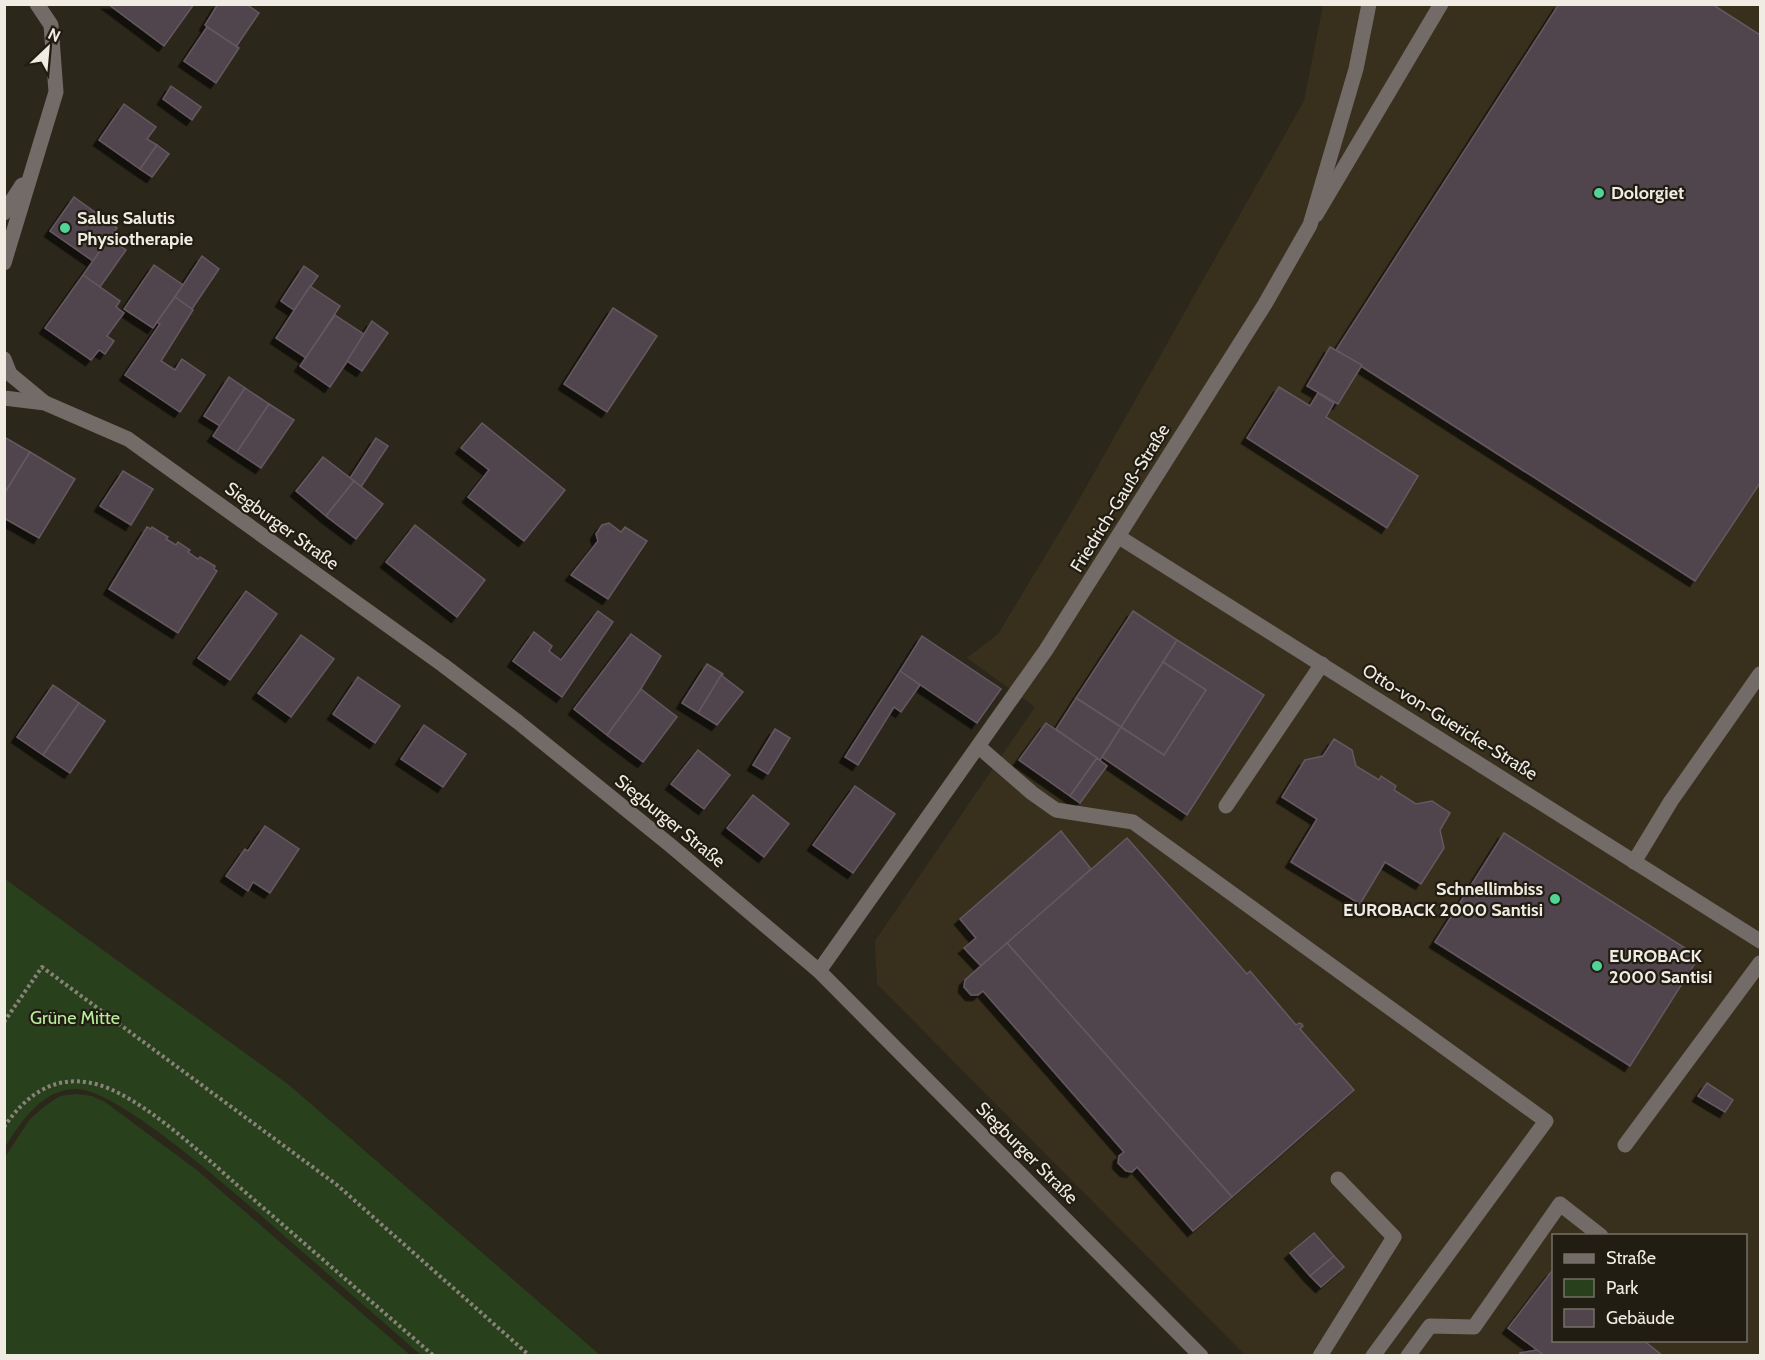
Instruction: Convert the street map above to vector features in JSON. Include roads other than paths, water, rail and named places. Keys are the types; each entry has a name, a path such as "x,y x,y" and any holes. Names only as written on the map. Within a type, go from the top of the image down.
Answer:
{"street":[{"path":"4,263 56,92 51,25 37,4"},
{"name":"Friedrich-Gauß-Straße","path":"819,971 1046,650 1265,304 1310,225 1356,69 1369,4"},
{"path":"1310,225 1441,4"},
{"path":"4,213 33,168"},
{"name":"Siegburger Straße","path":"4,359 10,374 45,403"},
{"name":"Siegburger Straße","path":"4,398 45,403 129,439 443,665 518,723 661,838 819,971 1202,1356"},
{"name":"Otto-von-Guericke-Straße","path":"1119,537 1761,941"},
{"path":"1226,806 1322,664"},
{"path":"1634,862 1671,801 1761,674"},
{"path":"979,747 1032,793 1056,810 1133,822 1546,1121 1373,1356"},
{"path":"1626,1145 1761,963"},
{"path":"1320,1356 1394,1237 1338,1179"},
{"path":"1408,1356 1430,1326 1474,1327 1560,1204 1598,1234"}],"place":[{"name":"Dolorgiet","path":"1599,193"},
{"name":"Salus Salutis Physiotherapie","path":"65,228"},
{"name":"Schnellimbiss EUROBACK 2000 Santisi","path":"1555,899"},
{"name":"EUROBACK 2000 Santisi","path":"1597,966"}],"park label":[{"name":"Grüne Mitte","path":"75,1018"}]}
